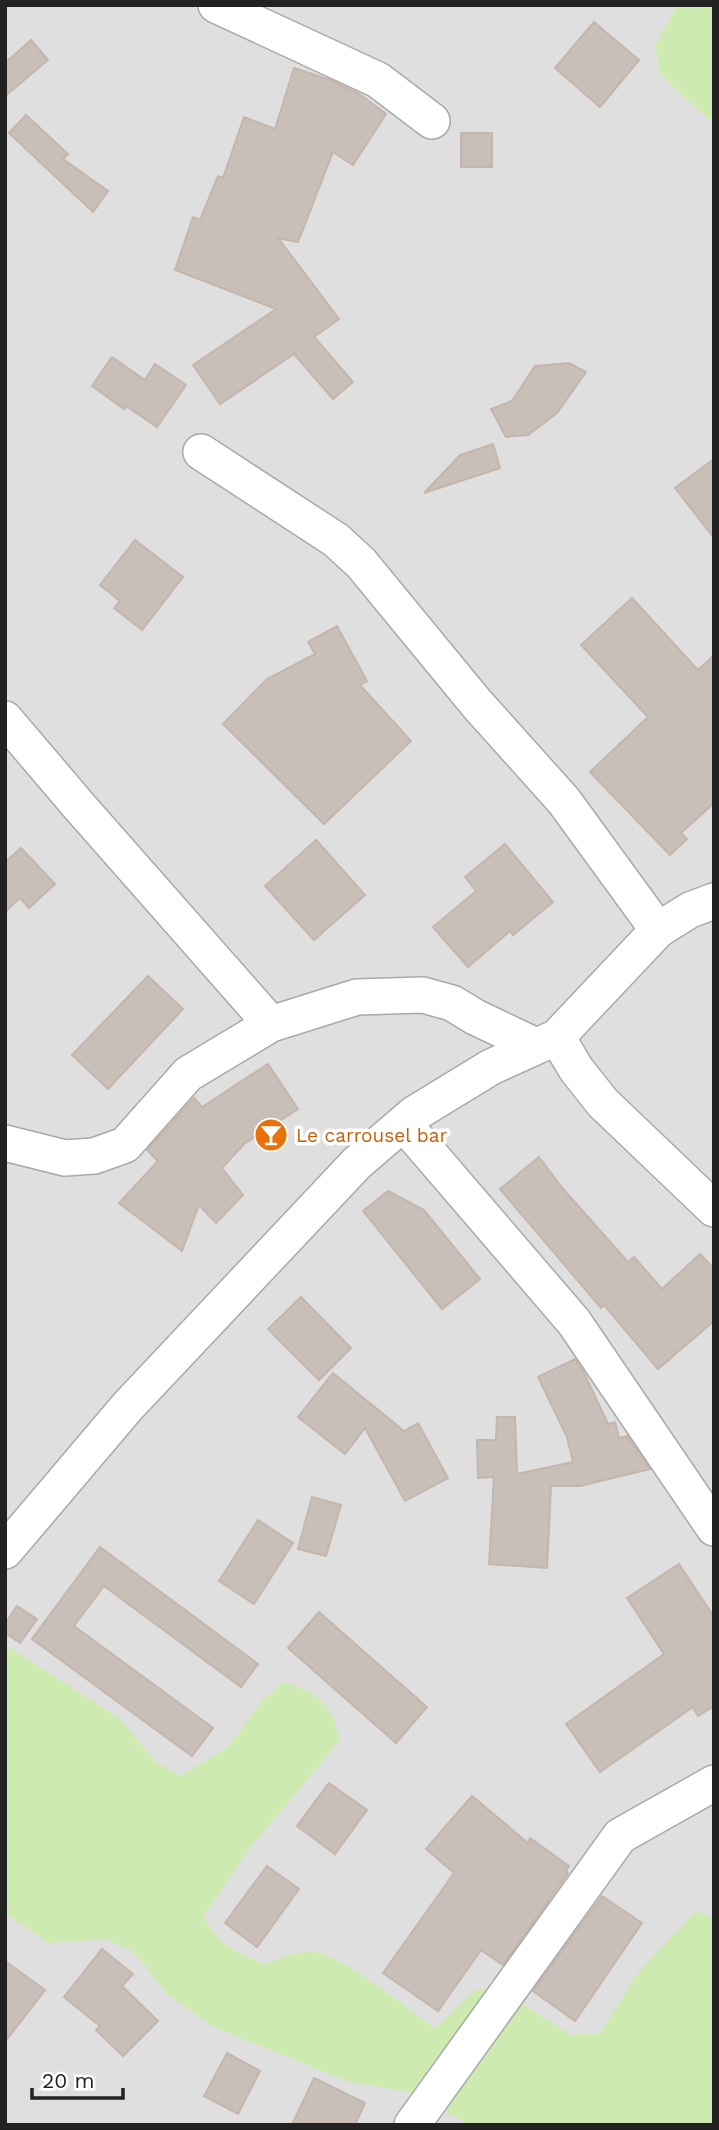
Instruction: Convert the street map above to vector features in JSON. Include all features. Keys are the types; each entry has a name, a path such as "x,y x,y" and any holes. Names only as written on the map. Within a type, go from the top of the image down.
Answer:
{"street":[{"path":"216,5 378,80 432,121"},
{"path":"201,452 336,540 361,563 477,704 564,801 658,930"},
{"path":"5,719 271,1024"},
{"path":"5,1551 128,1406 357,1163 414,1114 491,1067 547,1041 658,930 690,910 714,901"},
{"path":"5,1143 65,1158 94,1156 125,1145 188,1074 271,1024 357,997 423,995 452,1003 475,1017 547,1041 576,1069 604,1103 714,1209"},
{"path":"404,1124 574,1322 714,1528"},
{"path":"412,2125 576,1899 611,1845 620,1836 666,1807 714,1783"}],"shaded area":[{"path":"5,5 677,5 655,46 660,74 714,125 714,2125 5,2125"}],"green space":[{"path":"677,5 714,5 714,125 660,74 655,46"},
{"path":"5,1644 120,1719 155,1761 180,1776 228,1747 262,1700 284,1682 307,1691 322,1701 332,1716 340,1740 250,1848 203,1917 229,1947 265,1964 291,1954 319,1953 362,1975 435,2028 475,1990 501,1991 572,2035 600,2033 638,1972 697,1910 714,1920 714,2125 469,2125 406,2091 349,2082 214,2027 167,1994 133,1951 106,1939 49,1943 5,1913"}],"building":[{"path":"594,22 639,60 600,107 555,68"},
{"path":"31,40 48,60 5,96 5,63"},
{"path":"294,68 358,93 386,114 353,165 333,152 298,242 278,238 339,319 314,337 353,382 333,399 294,354 220,404 193,365 276,309 175,270 193,217 200,220 218,176 223,178 244,117 275,129"},
{"path":"26,115 68,154 63,159 108,191 93,212 9,133"},
{"path":"461,133 492,133 492,167 461,167"},
{"path":"112,357 145,380 155,364 186,385 157,427 126,406 124,409 92,386"},
{"path":"569,363 586,372 557,413 528,435 506,437 491,409 512,401 535,366"},
{"path":"493,444 500,468 424,493 460,455"},
{"path":"714,459 714,538 675,488"},
{"path":"135,540 183,577 142,630 114,608 120,601 100,585"},
{"path":"632,598 698,670 714,655 714,803 681,833 687,839 670,855 590,772 648,717 581,645"},
{"path":"337,626 367,681 360,685 411,741 324,824 223,724 267,679 315,654 308,642"},
{"path":"316,840 365,895 314,940 265,886"},
{"path":"505,844 553,902 513,935 510,931 468,967 433,927 476,891 465,877"},
{"path":"21,848 55,884 29,908 20,898 5,912 5,862"},
{"path":"148,976 183,1009 108,1089 72,1055"},
{"path":"268,1064 298,1109 244,1144 222,1168 243,1195 216,1223 199,1205 182,1251 119,1203 158,1161 147,1150 194,1098 202,1107"},
{"path":"539,1157 564,1190 628,1262 634,1257 662,1289 700,1254 714,1269 714,1321 658,1369 604,1305 601,1308 500,1189"},
{"path":"388,1191 424,1210 480,1279 442,1309 363,1211"},
{"path":"301,1297 351,1348 319,1380 268,1329"},
{"path":"575,1359 608,1424 615,1422 619,1438 627,1436 650,1469 580,1486 551,1486 547,1568 489,1564 494,1477 478,1478 477,1440 496,1440 497,1417 515,1417 517,1474 573,1462 567,1437 538,1377"},
{"path":"333,1373 404,1431 418,1423 448,1478 405,1501 365,1428 345,1454 298,1417"},
{"path":"312,1497 341,1505 326,1556 298,1549"},
{"path":"258,1520 293,1543 254,1604 219,1581"},
{"path":"100,1547 258,1664 241,1687 104,1586 74,1626 213,1728 192,1756 32,1639"},
{"path":"679,1564 714,1617 714,1706 698,1716 693,1707 600,1772 566,1724 664,1654 627,1598"},
{"path":"17,1606 37,1619 20,1643 5,1633 5,1624"},
{"path":"319,1612 427,1707 396,1743 288,1648"},
{"path":"329,1783 367,1810 335,1854 297,1826"},
{"path":"472,1796 528,1843 530,1838 569,1866 566,1871 568,1873 503,1965 481,1950 438,2011 383,1973 454,1873 426,1849"},
{"path":"267,1866 299,1889 257,1947 225,1923"},
{"path":"602,1896 642,1923 575,2021 533,1991"},
{"path":"102,1949 133,1974 122,1986 158,2021 123,2056 96,2030 100,2026 64,1997"},
{"path":"5,1961 45,1990 5,2042"},
{"path":"227,2053 260,2071 238,2114 204,2096"},
{"path":"314,2078 365,2103 355,2125 292,2125"}],"place":[{"name":"Le carrousel bar","path":"271,1135"}]}
